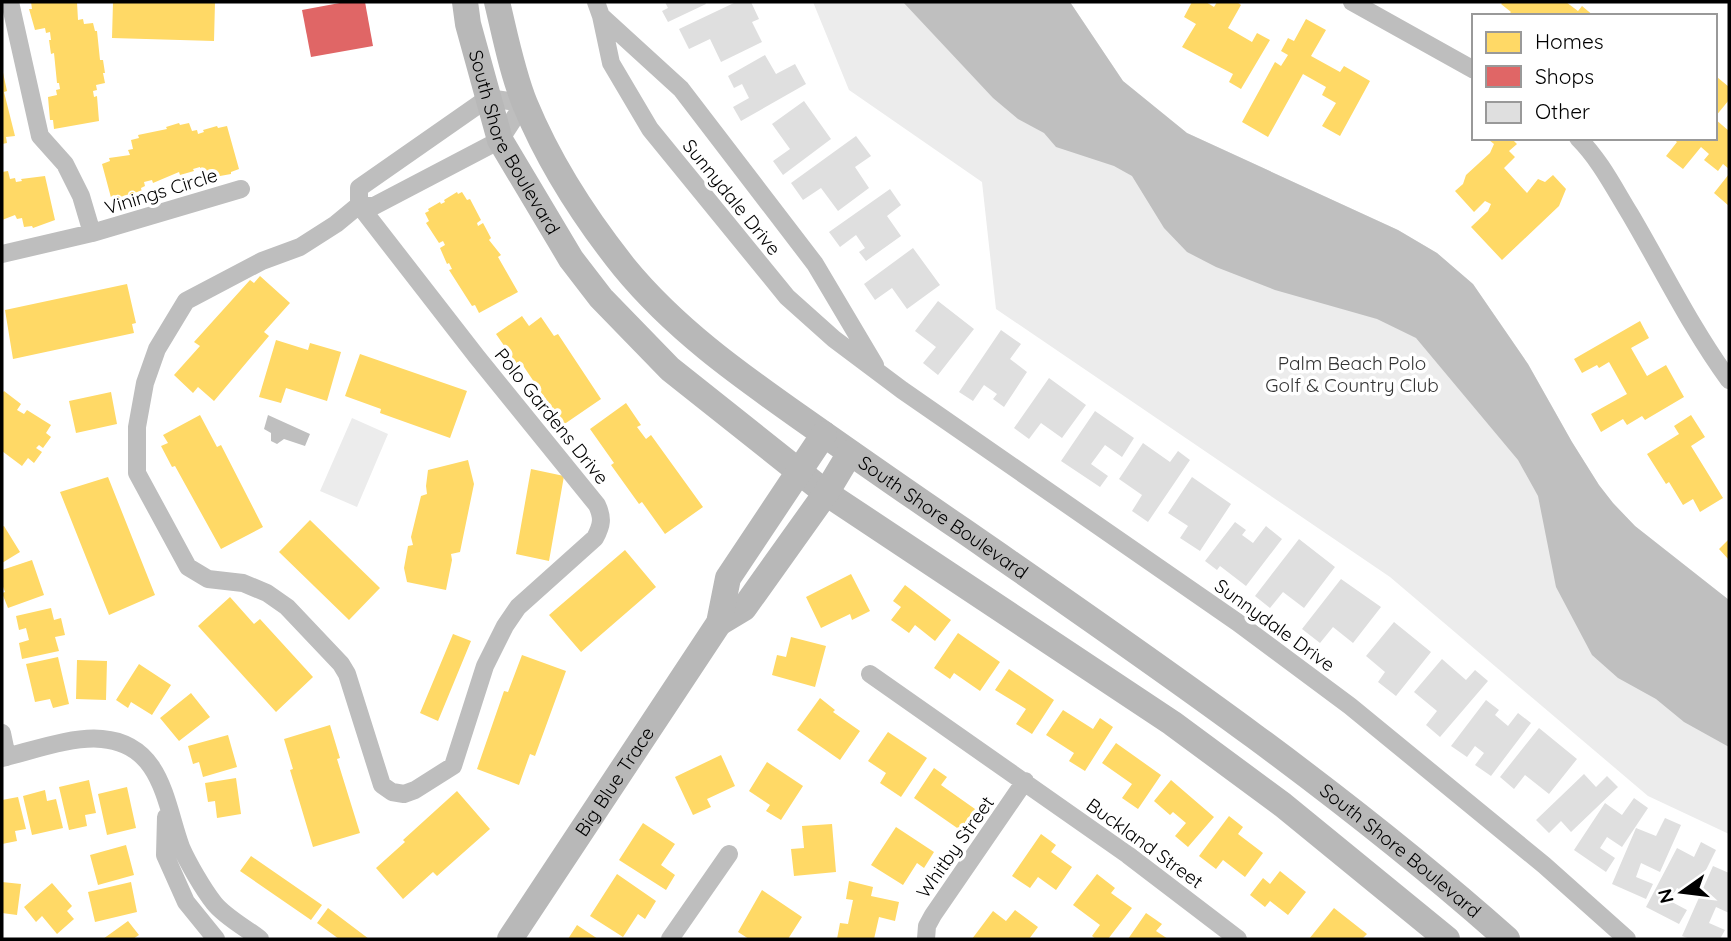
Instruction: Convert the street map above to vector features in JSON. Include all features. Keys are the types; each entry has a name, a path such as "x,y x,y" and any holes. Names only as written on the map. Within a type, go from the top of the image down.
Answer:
{"street":[{"name":"Vinings Circle","path":"9,2 40,136 65,164 81,196 92,233"},
{"name":"South Shore Boulevard","path":"465,2 500,140 571,259 634,335 679,377 827,493 1172,723 1283,805 1447,939"},
{"name":"South Shore Boulevard","path":"496,2 524,103 576,200 625,268 657,304 692,337 729,367 850,453 1204,697 1413,859 1507,939"},
{"path":"1352,2 1472,69"},
{"name":"Sunnydale Drive","path":"599,9 681,89 815,264 879,371"},
{"name":"Sunnydale Drive","path":"599,9 611,63 650,129 787,297 834,340 1237,622 1350,706 1544,865 1628,939"},
{"path":"488,98 524,103"},
{"name":"Polo Gardens Drive","path":"488,98 359,188 359,205 597,505 601,515 601,527 596,538 519,607 505,626 485,666 453,766 404,794 392,792 382,785 347,674 341,664 287,607 267,593 243,583 208,579 188,567 138,473 137,427 145,383 157,349 186,301 262,261 300,247 336,224 359,205 374,206 500,140 524,103"},
{"path":"1580,140 1601,166 1660,264 1700,340 1729,380"},
{"name":"Vinings Circle","path":"2,254 92,233 241,189"},
{"name":"Big Blue Trace","path":"510,939 719,623 728,578 824,434"},
{"name":"Big Blue Trace","path":"719,623 744,608 827,493 850,453"},
{"name":"Buckland Street","path":"870,674 1128,855 1238,939"},
{"path":"2,733 5,757 78,740 114,741 136,751 146,759 160,779 183,850 214,905 260,939"},
{"name":"Whitby Street","path":"926,939 933,915 1025,781"},
{"path":"167,803 165,855 186,902 216,939"},
{"path":"670,939 729,853"}],"green space":[{"name":"Palm Beach Polo Golf & Country Club","path":"813,2 1070,2 1123,81 1187,133 1398,230 1437,253 1473,284 1528,364 1572,442 1613,503 1635,526 1729,600 1729,834 1648,796 1390,577 996,309 982,182 849,90"},
{"path":"352,418 388,434 357,507 320,491"}],"shaded area":[{"path":"903,2 1070,2 1123,81 1187,133 1398,230 1437,253 1473,284 1528,364 1572,442 1613,503 1635,526 1729,600 1729,747 1684,722 1656,699 1618,678 1592,655 1556,587 1538,496 1518,460 1416,338 1377,319 1275,290 1216,267 1187,252 1164,228 1132,176 1114,166 1056,147 1044,133 1018,119 993,98"},
{"path":"268,415 310,434 305,446 284,439 277,444 271,441 271,433 264,429"}],"building: Homes":[{"path":"31,2 77,2 78,20 83,19 84,24 93,23 105,73 105,83 96,85 97,90 93,91 94,97 97,96 99,121 54,129 53,120 50,120 48,97 57,95 56,90 60,89 54,53 51,54 50,32 46,33 45,28 35,30 29,9 32,9"},
{"path":"113,2 215,2 214,41 112,38"},
{"path":"1192,2 1206,2 1214,7 1217,2 1237,2 1241,5 1228,28 1252,42 1257,33 1270,40 1241,89 1229,82 1233,74 1182,47 1196,24 1184,17"},
{"path":"1566,2 1578,11 1582,6 1592,14 1509,14 1511,12 1501,4"},
{"path":"1306,19 1326,30 1311,56 1340,72 1344,66 1370,81 1340,136 1322,126 1336,103 1322,95 1326,87 1303,74 1268,137 1242,122 1275,62 1281,66 1288,55 1281,51 1288,38 1294,41"},
{"path":"2,68 7,91 4,92 15,136 6,137 7,143 2,144"},
{"path":"1717,77 1729,87 1729,100 1717,115"},
{"path":"1717,121 1729,131 1729,169 1723,164 1718,171 1704,160 1709,154 1701,147 1683,169 1666,156 1677,142 1674,140 1717,140"},
{"path":"189,123 192,131 197,130 198,134 217,126 227,126 239,169 231,174 209,178 206,169 201,171 200,167 153,183 152,180 144,182 145,186 141,188 143,197 134,200 135,202 113,205 102,164 110,161 109,158 130,155 128,150 133,149 131,140 139,138 138,135 167,129 166,127"},
{"path":"1489,140 1513,140 1517,144 1509,151 1515,157 1504,168 1527,193 1538,179 1545,182 1553,175 1566,189 1559,206 1502,260 1471,227 1488,211 1491,204 1485,201 1474,212 1455,191 1463,184 1466,175 1490,153 1494,144"},
{"path":"8,171 10,179 15,178 16,182 45,176 55,220 33,228 24,227 22,218 17,219 15,215 2,220 2,172"},
{"path":"1729,174 1729,206 1714,193"},
{"path":"462,192 467,200 470,199 481,220 477,223 478,226 483,223 491,238 489,240 501,255 498,257 518,292 479,313 449,270 452,269 440,248 445,245 443,241 439,243 426,223 429,221 425,213 428,209 445,202 444,200"},
{"path":"260,276 290,303 264,332 269,336 214,401 198,387 193,393 174,375 200,346 194,342 250,280 254,283"},
{"path":"127,284 136,323 132,324 134,333 13,359 5,310"},
{"path":"522,316 529,326 541,317 554,336 558,334 601,399 563,425 520,361 516,363 496,334"},
{"path":"1640,321 1649,338 1631,348 1647,376 1666,365 1684,397 1645,420 1642,416 1627,425 1623,419 1601,432 1591,414 1627,394 1609,362 1582,373 1574,359"},
{"path":"276,340 308,350 310,343 341,352 327,401 286,388 281,403 259,397"},
{"path":"360,354 467,391 450,438 380,413 381,409 345,396"},
{"path":"4,391 21,404 17,410 24,414 27,410 51,425 46,433 51,437 43,448 39,445 36,448 42,452 34,463 28,458 22,466 2,451"},
{"path":"111,392 117,424 76,433 69,401"},
{"path":"626,403 641,425 637,427 646,439 651,435 703,507 665,534 611,465 614,463 590,429"},
{"path":"200,415 217,447 221,445 263,527 221,549 161,446 168,443 163,435"},
{"path":"1691,415 1705,437 1691,446 1723,498 1700,512 1693,499 1683,505 1647,454 1679,434 1674,426"},
{"path":"468,460 474,484 460,552 451,554 446,590 407,582 404,568 408,546 413,545 411,537 421,496 427,494 428,470"},
{"path":"531,469 564,476 549,561 516,554"},
{"path":"108,477 155,595 109,615 60,492"},
{"path":"310,520 380,588 349,620 279,552"},
{"path":"4,526 20,552 2,563 2,527"},
{"path":"1729,539 1729,560 1719,549"},
{"path":"625,550 656,587 581,652 549,615"},
{"path":"32,560 44,595 8,608 2,593 5,592 2,570"},
{"path":"851,574 870,611 852,620 850,614 821,628 806,597"},
{"path":"905,585 951,620 935,641 915,625 909,633 891,620 901,607 893,601"},
{"path":"230,597 254,624 260,619 313,677 276,712 198,626"},
{"path":"51,608 54,620 61,618 65,635 55,637 59,651 22,659 19,643 29,640 26,628 19,630 16,616"},
{"path":"958,633 1000,662 980,691 954,673 950,679 934,668"},
{"path":"453,634 471,641 438,721 420,713"},
{"path":"791,637 826,646 815,687 772,675 777,655 786,657"},
{"path":"522,655 566,671 535,756 530,754 519,785 477,769 504,691 508,692"},
{"path":"58,657 69,704 53,708 50,699 35,702 26,664"},
{"path":"77,660 107,661 106,700 76,699"},
{"path":"139,664 171,685 152,715 131,702 128,708 116,700"},
{"path":"1009,669 1054,700 1032,734 1016,724 1026,709 995,690"},
{"path":"191,693 210,717 179,741 160,718"},
{"path":"820,698 835,710 833,712 860,731 840,760 797,730"},
{"path":"1063,710 1093,729 1100,718 1113,727 1085,771 1069,761 1074,753 1046,735"},
{"path":"330,725 340,758 337,759 360,833 313,847 290,770 293,769 284,739"},
{"path":"888,732 927,758 901,797 880,783 886,773 868,761"},
{"path":"228,735 237,767 203,777 199,762 193,764 188,746"},
{"path":"1116,743 1161,775 1138,809 1122,798 1132,784 1102,763"},
{"path":"721,755 735,786 707,799 711,807 693,815 675,777"},
{"path":"767,762 803,786 781,820 766,811 770,805 749,791"},
{"path":"934,768 947,777 941,785 975,809 960,830 914,798"},
{"path":"236,778 241,814 217,818 215,801 208,802 205,783"},
{"path":"89,780 96,813 85,815 87,826 69,830 59,787"},
{"path":"1171,780 1214,817 1188,847 1175,836 1186,823 1173,812 1170,815 1154,801"},
{"path":"127,787 136,828 107,835 98,794"},
{"path":"45,790 47,801 56,799 63,828 32,835 23,796"},
{"path":"457,791 490,829 437,876 433,872 403,899 376,868"},
{"path":"18,797 26,829 15,831 17,841 2,844 2,800"},
{"path":"1229,816 1243,827 1238,834 1263,853 1245,877 1223,860 1216,869 1199,856"},
{"path":"643,823 675,844 661,865 675,875 666,890 619,860"},
{"path":"832,824 836,872 794,876 791,849 804,848 802,826"},
{"path":"896,827 934,852 924,868 917,863 903,885 871,865"},
{"path":"1041,834 1056,845 1051,852 1072,867 1056,890 1038,877 1030,888 1012,876"},
{"path":"126,845 134,875 98,885 90,855"},
{"path":"251,856 322,905 311,920 240,871"},
{"path":"1280,871 1306,892 1288,915 1270,901 1265,907 1250,895 1263,878 1270,884"},
{"path":"617,874 656,901 645,919 638,914 623,937 590,916"},
{"path":"1097,874 1115,888 1111,893 1132,908 1108,939 1096,939 1092,936 1100,925 1073,905"},
{"path":"849,881 873,887 871,896 899,902 895,921 879,917 874,939 837,939 840,923 848,924 853,900 846,899"},
{"path":"2,882 21,884 17,915 2,913"},
{"path":"131,882 137,912 95,922 88,892"},
{"path":"52,883 72,906 67,911 74,919 57,934 42,916 36,922 24,907"},
{"path":"762,890 802,917 788,939 749,939 738,932"},
{"path":"328,908 369,939 339,939 317,923"},
{"path":"1334,908 1367,934 1362,939 1309,939"},
{"path":"1015,910 1038,927 1029,939 972,939 993,911 1006,921"},
{"path":"1146,913 1162,924 1156,931 1168,939 1128,939"},
{"path":"128,921 139,935 133,939 103,939"},
{"path":"577,925 598,939 568,939"}],"building: Shops":[{"path":"345,2 365,2 373,46 311,57 302,10"}],"building: Other":[{"path":"665,2 706,4 668,22 662,11 668,8"},
{"path":"736,2 751,2 759,19 752,22 762,42 721,62 710,39 689,49 679,29"},
{"path":"765,55 776,74 795,64 806,84 741,121 733,107 749,98 742,84 734,88 728,76"},
{"path":"804,101 831,139 783,175 773,161 790,149 772,124"},
{"path":"856,136 871,156 855,167 869,188 838,211 821,188 803,200 791,183"},
{"path":"890,189 901,205 887,216 901,236 866,261 859,252 865,248 856,235 840,247 829,232"},
{"path":"913,248 940,285 907,309 892,288 875,300 864,284"},
{"path":"938,301 974,329 938,375 923,363 936,347 915,331"},
{"path":"1001,330 1021,344 1010,359 1027,372 1004,407 993,399 997,394 984,385 973,401 959,392"},
{"path":"1049,378 1086,405 1062,438 1041,423 1029,439 1014,428"},
{"path":"1095,411 1134,438 1122,457 1105,445 1091,464 1108,476 1100,487 1061,461"},
{"path":"1143,443 1170,462 1178,451 1190,460 1148,522 1132,511 1142,495 1119,479"},
{"path":"1192,477 1231,504 1200,551 1180,538 1188,526 1168,513"},
{"path":"1235,522 1246,530 1242,535 1253,543 1266,526 1282,539 1246,586 1220,566 1217,570 1205,561"},
{"path":"1299,539 1335,567 1304,608 1283,592 1270,608 1255,596"},
{"path":"1341,579 1381,607 1353,643 1333,627 1320,643 1302,629"},
{"path":"1394,622 1431,652 1396,696 1378,682 1385,672 1366,656"},
{"path":"1442,659 1466,680 1475,670 1488,681 1440,737 1426,725 1437,711 1414,692"},
{"path":"1486,700 1499,710 1495,715 1508,726 1518,713 1531,723 1491,776 1475,765 1484,753 1475,746 1467,757 1451,746"},
{"path":"1539,728 1577,759 1549,794 1525,775 1514,789 1500,777"},
{"path":"1584,774 1596,787 1607,776 1618,787 1571,832 1561,821 1549,833 1536,820"},
{"path":"1634,798 1648,808 1622,847 1607,837 1600,848 1615,858 1606,872 1574,850 1605,803 1622,815"},
{"path":"1665,818 1681,825 1660,872 1641,863 1636,877 1653,884 1646,899 1612,884 1636,828 1656,836"},
{"path":"1701,842 1716,850 1693,896 1677,888 1670,901 1687,910 1679,924 1646,907 1677,848 1694,857"},
{"path":"1713,866 1729,873 1729,913 1716,907 1709,923 1725,930 1720,939 1690,939 1682,936"}]}
